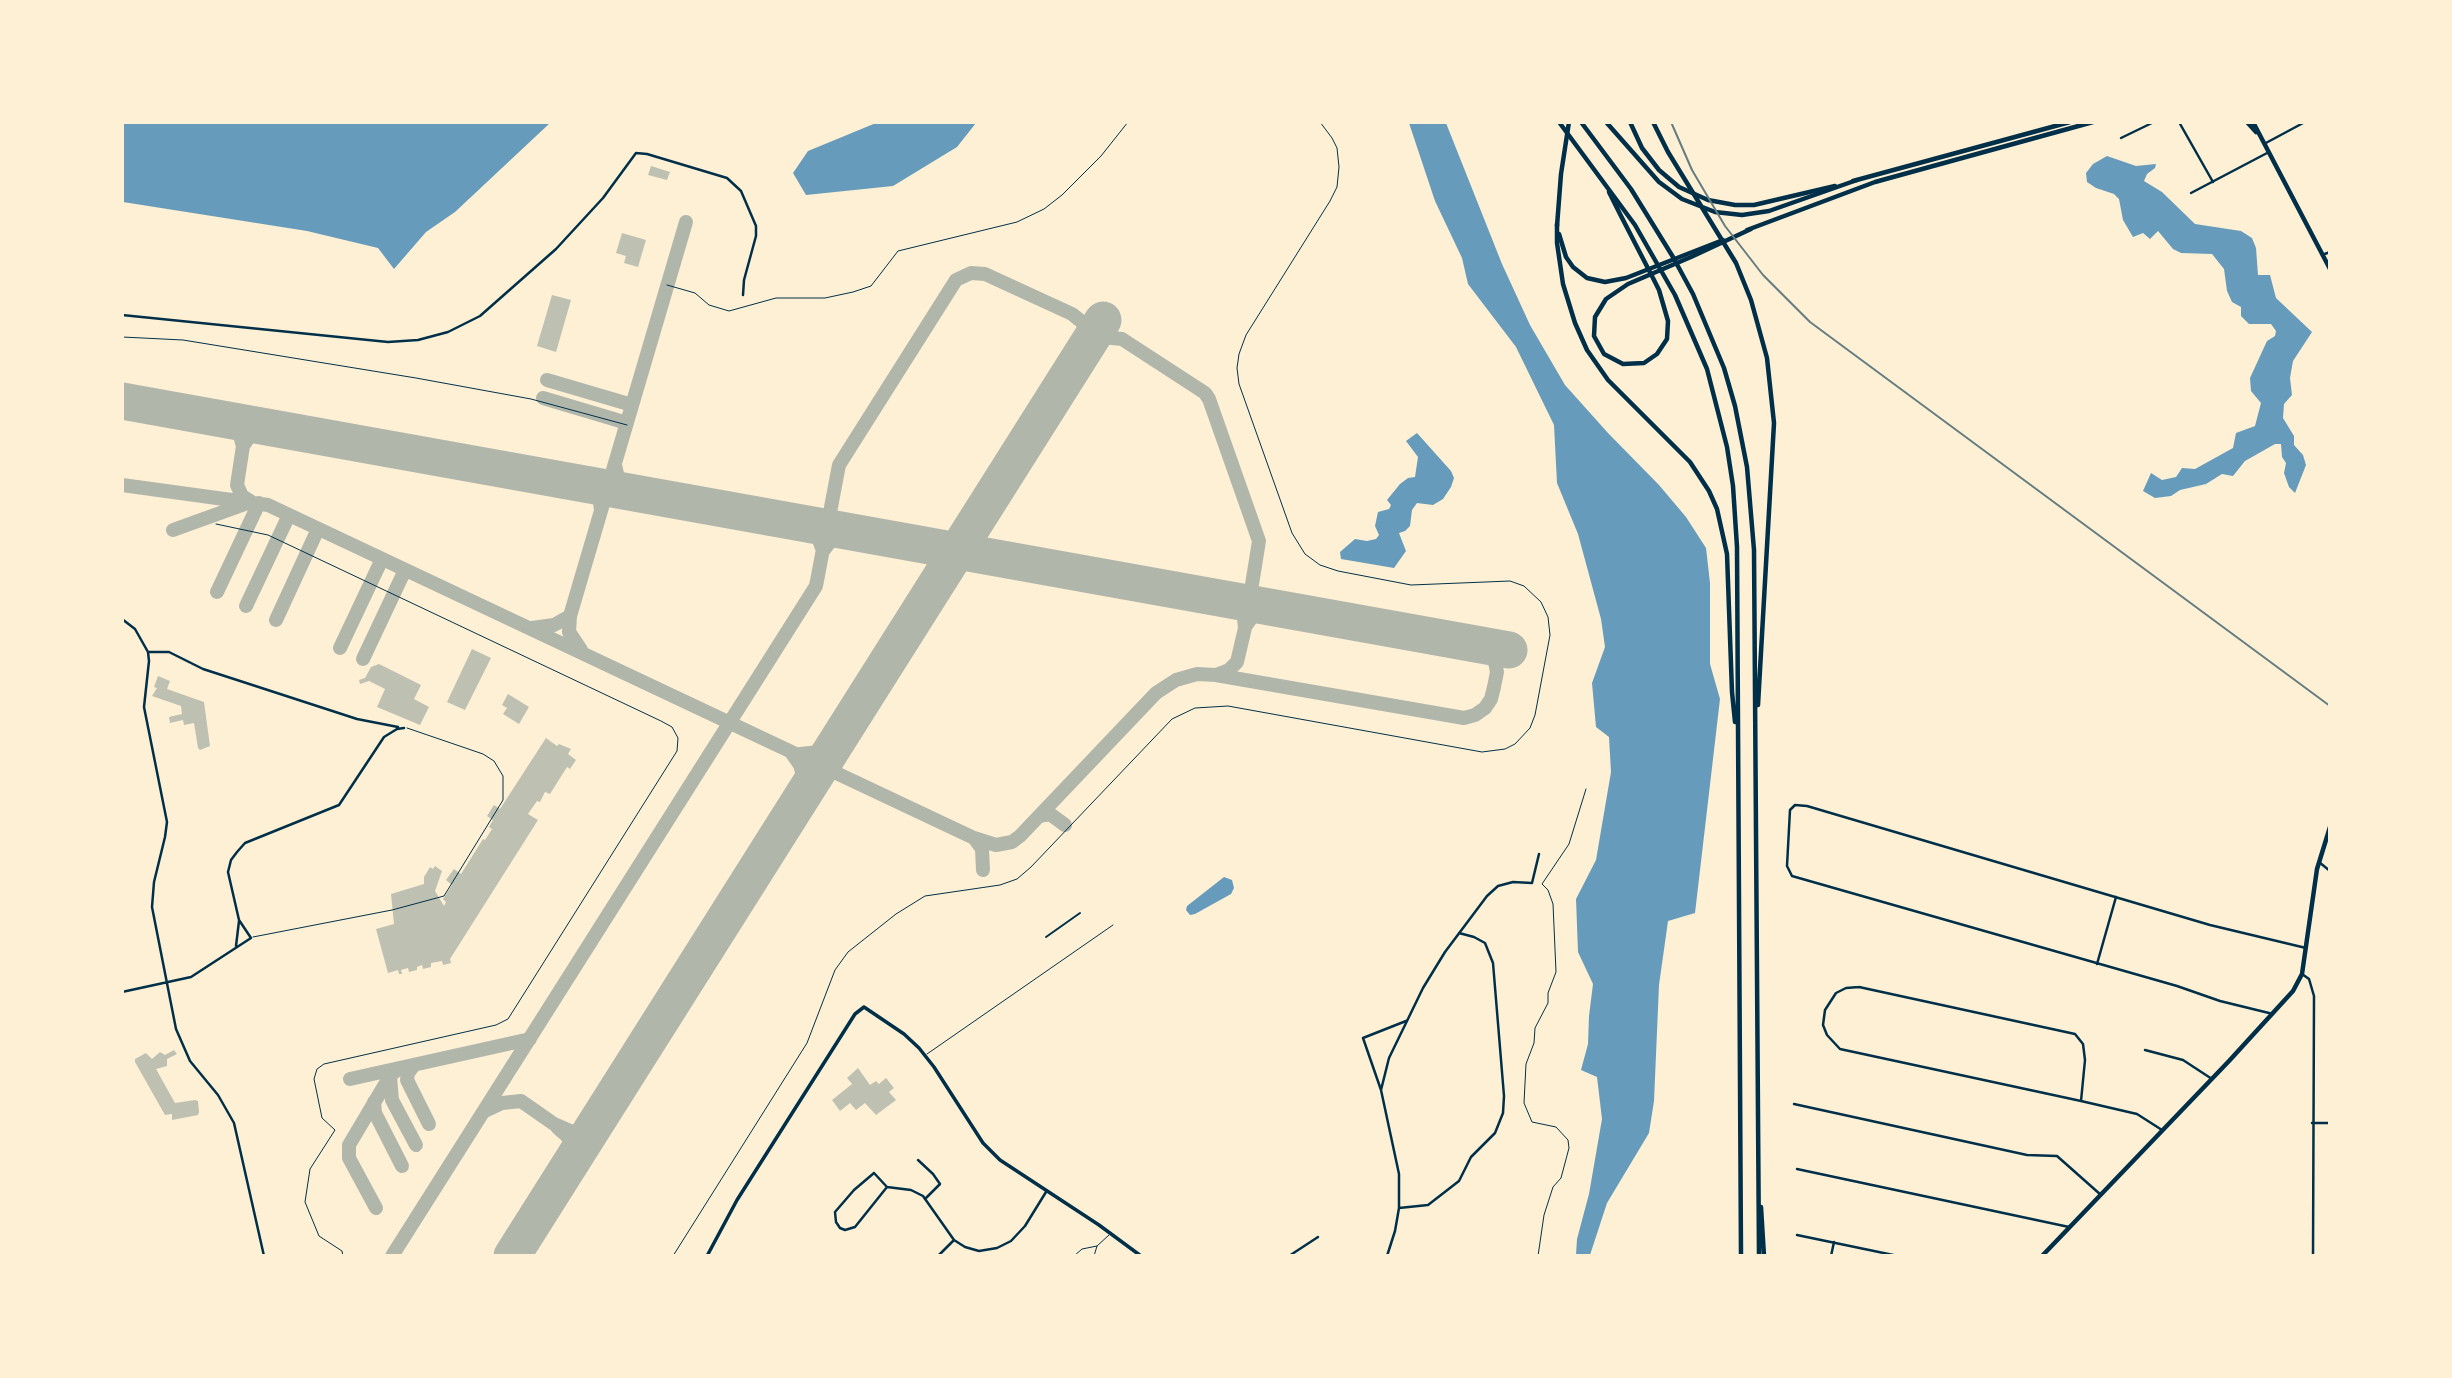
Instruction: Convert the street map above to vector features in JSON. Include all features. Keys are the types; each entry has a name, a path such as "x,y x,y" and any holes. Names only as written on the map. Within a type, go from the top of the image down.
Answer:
{"main road":[{"path":"1559,122 1646,242 1675,295 1700,351 1718,407 1730,467 1737,527 1741,1254"},
{"path":"1569,122 1557,224 1563,284 1587,350 1608,380 1690,462 1717,509 1727,554 1733,716 1737,730"},
{"path":"1581,122 1626,181 1674,257 1710,330 1732,397 1744,445 1752,509 1761,1255"},
{"path":"1606,122 1659,182 1690,203 1707,209 1732,214 1769,211 1857,180"},
{"path":"1630,122 1637,140 1652,163 1679,187 1700,197 1727,204 1754,205 2070,122"},
{"path":"1653,122 1668,152 1736,263 1758,321 1770,371 1773,437 1755,765"},
{"path":"1600,175 1659,290 1668,321 1668,334 1661,350 1648,360 1633,365 1608,358 1598,346 1593,332 1595,317 1602,303 1627,281 1751,229 1875,182 2093,122"},
{"path":"2247,122 2263,141"},
{"path":"2253,122 2329,269"},
{"path":"1557,224 1566,257 1578,272 1599,281 1627,281"},
{"path":"2042,1255 2292,991 2302,974 2319,862 2329,827"}],"street":[{"path":"2121,138 2154,122"},
{"path":"2179,122 2213,182"},
{"path":"2263,141 2305,122"},
{"path":"2191,193 2269,152"},
{"path":"122,315 387,342 418,340 448,332 480,316 556,249 603,198 636,153 727,178 741,191 756,226 743,295"},
{"path":"2322,256 2329,252"},
{"path":"122,619 135,629 148,652 144,708 167,822 154,882 152,907 176,1028 184,1051 228,1110 234,1124 264,1255"},
{"path":"148,652 169,652 203,669 357,719 404,728"},
{"path":"236,946 239,920 228,872 231,860 237,852 246,843 339,805 384,737 404,728"},
{"path":"2273,1014 1792,876 1788,871 1790,810 1795,806 1807,806 2235,932 2306,948"},
{"path":"1381,1090 1389,1058 1439,961 1487,896 1498,886 1513,882 1532,884 1539,854"},
{"path":"2319,862 2329,871"},
{"path":"2097,964 2116,897"},
{"path":"1046,937 1080,913"},
{"path":"122,992 200,972 251,938 239,920"},
{"path":"1399,1208 1428,1205 1459,1181 1471,1157 1495,1133 1503,1113 1504,1096 1493,963 1485,943 1459,933"},
{"path":"2302,974 2309,979 2315,996 2313,1255"},
{"path":"2081,1101 2085,1060 2083,1044 2075,1034 2068,1031 1859,987 1846,988 1836,993 1825,1010 1823,1025 1826,1035 1834,1045 1846,1052 2137,1114 2162,1130"},
{"path":"707,1255 737,1200 855,1014 864,1007 904,1034 926,1056 982,1143 1000,1160 1141,1255"},
{"path":"1387,1255 1399,1208 1399,1174 1381,1090 1363,1038 1406,1021"},
{"path":"2145,1049 2183,1060 2211,1079"},
{"path":"1794,1104 2027,1155 2057,1156 2101,1195"},
{"path":"2312,1123 2329,1123"},
{"path":"918,1160 940,1184 925,1199"},
{"path":"1797,1169 2069,1227"},
{"path":"887,1187 855,1227 845,1230 840,1228 835,1212 874,1173 887,1187 911,1190 925,1199 954,1240 978,1251 1002,1246 1019,1234 1046,1192"},
{"path":"1797,1235 1898,1255"},
{"path":"1289,1255 1318,1237"},
{"path":"939,1255 954,1240"},
{"path":"1832,1255 1834,1242"},
{"path":"893,1255 900,1255"}],"lane":[{"path":"667,285 695,293 709,305 729,312 776,298 825,298 871,286 898,251 1017,222 1052,204 1101,156 1128,122"},
{"path":"673,1255 807,1043 835,970 848,952 925,895 1000,886 1017,878 1031,867 1172,719 1195,708 1228,706 1482,752 1505,749 1515,744 1530,728 1535,715 1550,635 1548,617 1541,602 1524,586 1510,581 1411,585 1320,565 1305,554 1292,534 1239,384 1237,368 1241,345 1337,187 1337,149 1321,122"},
{"path":"122,337 183,340 416,378 531,399 626,425"},
{"path":"216,524 268,535 661,721 672,727 678,738 677,751 508,1019 496,1025 324,1064 315,1071 313,1079 322,1118 334,1127 334,1130 310,1169 306,1202 319,1236 342,1251 343,1255"},
{"path":"251,938 392,910 444,895 503,800 503,776 494,761 483,754 404,728"},
{"path":"926,1056 1113,925"},
{"path":"1094,1255 1097,1246 1110,1233"},
{"path":"1074,1255 1082,1249 1097,1246"},
{"path":"1035,1255 1047,1255"}],"path":[{"path":"1538,1255 1542,1223 1552,1187 1562,1178 1569,1147 1568,1140 1556,1127 1532,1122 1524,1103 1526,1065 1534,1044 1535,1028 1548,1003 1548,993 1556,972 1553,904 1548,890 1542,884 1569,844 1586,789"}],"water":[{"path":"122,123 550,123 455,212 426,232 394,269 378,248 307,231 123,202"},
{"path":"876,123 976,123 957,147 893,186 806,195 793,173 808,151"},
{"path":"1409,123 1446,123 1502,264 1530,325 1565,385 1659,485 1686,517 1706,548 1710,583 1710,664 1720,699 1695,913 1668,921 1659,985 1654,1101 1649,1133 1607,1203 1590,1255 1576,1255 1577,1239 1589,1194 1602,1119 1597,1077 1581,1070 1588,1044 1593,984 1578,952 1576,899 1596,860 1611,772 1609,737 1596,727 1592,683 1605,647 1601,619 1578,534 1557,483 1554,425 1516,347 1468,284 1462,258 1435,201"},
{"path":"2107,156 2136,166 2156,164 2144,181 2162,192 2195,224 2241,231 2252,238 2256,248 2258,275 2270,275 2276,298 2312,332 2293,361 2290,378 2292,395 2284,404 2283,418 2306,465 2295,493 2289,487 2284,473 2286,463 2282,457 2281,444 2275,444 2245,461 2233,476 2222,474 2206,484 2180,490 2171,496 2155,498 2143,491 2151,473 2162,480 2176,477 2182,468 2195,469 2233,448 2236,433 2255,426 2261,403 2251,391 2250,378 2267,341 2275,336 2276,331 2271,324 2249,324 2241,316 2241,307 2232,302 2227,291 2224,269 2212,254 2181,253 2173,249 2158,231 2150,239 2143,233 2133,237 2123,220 2119,199 2087,182 2086,173 2093,164"},
{"path":"1417,433 1451,471 1454,478 1451,487 1443,499 1433,505 1417,503 1412,510 1410,526 1399,533 1406,551 1394,568 1341,559 1340,552 1355,539 1376,539 1379,535 1375,526 1378,512 1389,509 1391,505 1387,500 1400,484 1415,477 1418,457 1406,441"},
{"path":"1224,877 1232,880 1234,888 1231,894 1190,915 1186,910 1187,906"}],"building":[{"path":"651,166 670,172 667,180 648,175"},
{"path":"622,233 646,240 638,267 624,263 626,256 616,253"},
{"path":"552,295 571,300 556,352 537,346"},
{"path":"472,649 491,658 465,710 447,702"},
{"path":"379,664 421,685 414,699 429,707 420,725 377,707 385,689 369,681 360,684 359,680 365,678 371,667"},
{"path":"158,676 170,681 167,689 204,702 210,746 200,750 198,748 194,723 184,725 183,720 170,723 169,717 182,714 181,706 152,696 157,688 154,687"},
{"path":"508,694 529,707 519,724 503,714 507,708 502,705"},
{"path":"546,738 557,746 559,744 571,749 568,754 576,760 570,769 567,767 550,794 545,792 540,802 537,801 528,814 538,820 450,959 451,963 443,965 442,961 431,963 431,967 423,969 422,965 409,972 408,968 401,970 402,974 399,974 398,970 388,973 376,929 394,924 391,894 424,884 424,877 430,867 433,869 435,866 442,871 435,891 444,906 446,902 443,899 452,885 446,880 454,869 461,874 483,839 485,840 492,829 489,827 493,820 487,816 494,805 500,809"},
{"path":"174,1050 177,1054 167,1059 167,1066 156,1069 175,1103 198,1101 199,1112 198,1115 172,1120 172,1114 165,1115 135,1059 146,1053 152,1059 160,1052 165,1055"},
{"path":"858,1068 870,1085 876,1081 879,1084 886,1078 894,1088 889,1092 896,1100 876,1115 865,1103 856,1110 850,1103 840,1111 832,1100 852,1084 847,1078"}],"taxiway":[{"path":"581,650 569,632 570,616 686,222"},
{"path":"392,1256 816,586 839,465 956,280 971,273 985,274 1072,314 1082,322 1086,331 1086,342 1082,351"},
{"path":"1082,351 1102,337 1122,339 1205,393 1209,399 1259,541 1245,628"},
{"path":"547,380 632,405"},
{"path":"543,398 627,423"},
{"path":"221,419 238,429 243,446"},
{"path":"250,501 242,496 237,485 243,446 252,433 271,428"},
{"path":"615,465 619,482 635,493"},
{"path":"573,482 594,492 600,502 601,511"},
{"path":"122,485 268,505 974,838 996,845 1012,842 1020,836 1156,693 1176,680 1197,674 1216,675 1464,718 1485,708 1491,699 1497,672 1489,652 1478,645"},
{"path":"217,592 259,503"},
{"path":"173,530 245,504"},
{"path":"246,606 289,515"},
{"path":"803,524 817,535 822,548"},
{"path":"276,620 318,529"},
{"path":"823,551 833,538 852,533"},
{"path":"340,648 382,559"},
{"path":"363,659 405,570"},
{"path":"1216,675 1229,670 1237,662 1245,628 1244,618 1238,608 1222,599"},
{"path":"1245,627 1255,613 1271,608"},
{"path":"532,628 554,625 570,616"},
{"path":"800,754 820,752 838,740"},
{"path":"791,752 803,775 803,787 798,802"},
{"path":"1039,816 1050,814 1065,825"},
{"path":"974,838 982,849 983,870"},
{"path":"350,1079 530,1039"},
{"path":"414,1065 407,1080 429,1124"},
{"path":"376,1208 349,1158 349,1145 390,1076 399,1068"},
{"path":"390,1077 392,1100 416,1145"},
{"path":"485,1111 502,1103 521,1101 554,1124 570,1131 587,1130 596,1122"},
{"path":"374,1102 375,1113 402,1166"},
{"path":"557,1127 572,1145 569,1166"}],"runway":[{"path":"512,1256 1103,320"},
{"path":"122,401 1509,650"}],"railway":[{"path":"1671,122 1692,170 1725,226 1763,275 1810,322 2330,706"}]}
